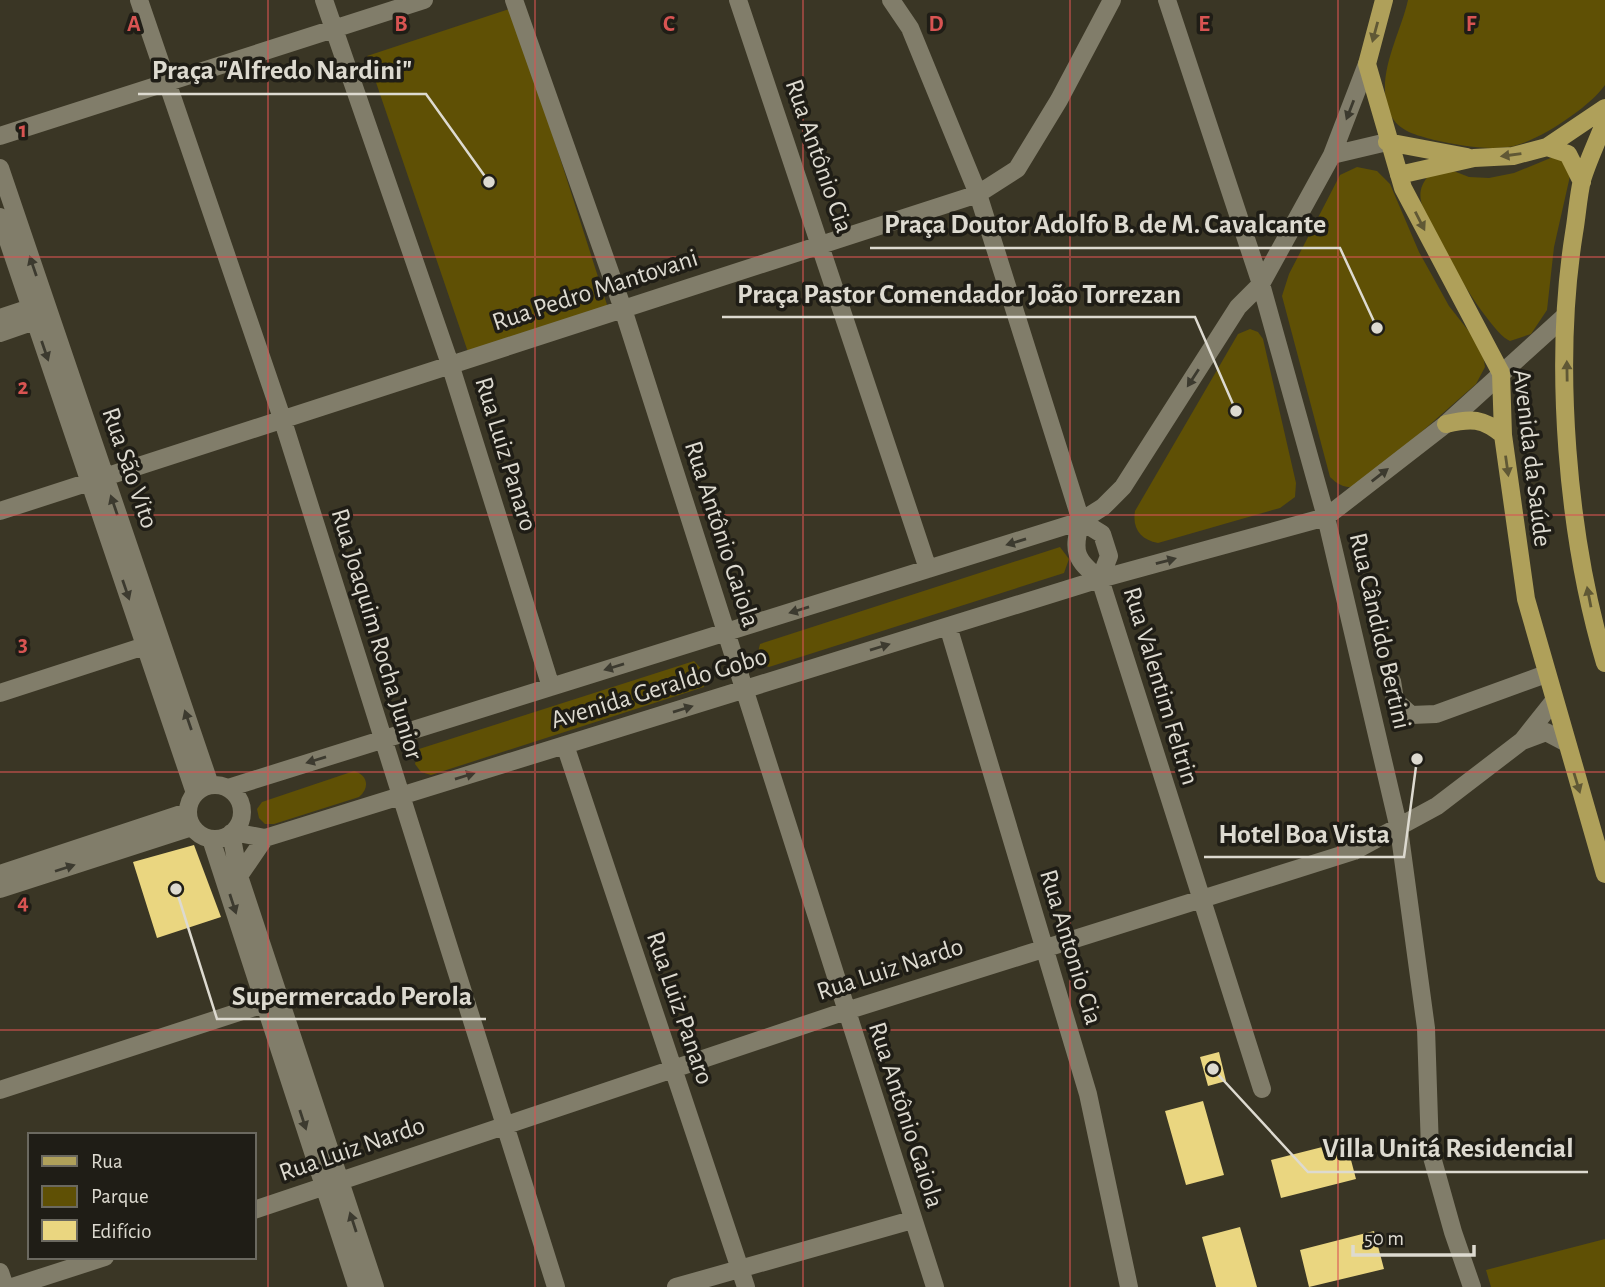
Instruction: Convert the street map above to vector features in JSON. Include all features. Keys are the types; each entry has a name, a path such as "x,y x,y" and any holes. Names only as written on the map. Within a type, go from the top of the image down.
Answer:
{"main road":[{"path":"1367,64 1384,0"},
{"name":"Avenida da Saúde","path":"1367,64 1387,142 1399,175 1447,275 1501,373 1503,435 1517,551 1553,702 1605,874"},
{"path":"1399,175 1474,158 1513,156 1548,147 1605,108"},
{"name":"Avenida da Saúde","path":"1605,121 1582,182 1565,316 1568,444 1578,541 1605,663"},
{"path":"1387,142 1474,158"},
{"path":"1548,147 1568,154 1582,182"},
{"path":"1446,424 1470,418 1481,420 1503,435"}],"street":[{"name":"Rua Joaquim Rocha Junior","path":"139,0 282,418 556,1287"},
{"name":"Rua Luiz Panaro","path":"324,0 450,364 551,687"},
{"path":"0,136 424,0"},
{"name":"Rua Antônio Gaiola","path":"514,0 623,309 935,1287"},
{"name":"Rua Antônio Cia","path":"738,0 928,569"},
{"name":"Rua Valentim Feltrin","path":"891,0 910,28 978,194 1081,521 1074,543 1082,565 1100,579 1262,1089"},
{"name":"Rua Pedro Mantovani","path":"0,511 978,194 1017,169 1059,100 1112,0"},
{"name":"Rua Cândido Bertini","path":"1167,0 1261,284 1326,517 1399,829 1426,1028 1430,1150 1472,1287"},
{"name":"Avenida Geraldo Gobo","path":"228,788 1081,521 1103,508 1123,487 1238,307 1261,284 1332,155 1367,64"},
{"path":"1332,155 1387,142"},
{"name":"Rua São Vito","path":"0,169 40,312 202,789"},
{"name":"Rua São Vito","path":"0,217 40,312"},
{"path":"0,318 40,312"},
{"path":"0,333 40,312"},
{"path":"1326,517 1446,424 1565,316"},
{"name":"Avenida Geraldo Gobo","path":"232,833 265,838 1100,579 1326,517"},
{"name":"Rua Valentim Feltrin","path":"1081,521 1102,534 1109,556 1100,579"},
{"name":"Rua Antonio Cia","path":"948,626 1088,1094 1129,1287"},
{"path":"0,693 153,643"},
{"path":"1392,681 1395,700 1411,715 1436,714 1546,674"},
{"name":"Rua Luiz Nardo","path":"256,1209 504,1124 1042,947 1354,851 1399,829 1437,806 1522,741 1553,702"},
{"name":"Rua Luiz Nardo","path":"1522,741 1546,732 1565,742"},
{"name":"Rua Luiz Panaro","path":"565,745 746,1287"},
{"path":"0,889 190,819 202,789 228,788 235,793 242,809 242,817 232,833 239,876 272,1001"},
{"path":"190,819 200,835 211,839 232,833"},
{"path":"0,874 190,819"},
{"path":"239,876 265,838"},
{"path":"211,839 272,1001 332,1184 375,1287"},
{"path":"0,1090 272,1001"},
{"path":"332,1184 357,1287"},
{"path":"676,1287 912,1220"},
{"path":"12,1287 99,1259"},
{"path":"0,1272 5,1287"}],"green space":[{"path":"1408,0 1605,0 1605,85 1587,104 1547,132 1508,147 1471,146 1434,140 1409,132 1398,125 1390,114 1385,86 1390,57"},
{"path":"512,8 608,308 469,355 367,56"},
{"path":"1553,157 1562,160 1570,176 1554,247 1547,310 1531,334 1510,341 1500,334 1488,319 1460,277 1425,214 1421,191 1428,176 1451,170 1469,177 1489,178 1514,173"},
{"path":"1357,167 1377,171 1390,184 1419,252 1449,306 1482,348 1485,367 1476,384 1360,486 1347,487 1330,477 1282,296 1289,274 1340,175"},
{"path":"1250,329 1258,332 1263,339 1296,483 1295,497 1280,508 1158,543 1147,539 1136,528 1135,511 1238,334"},
{"path":"1060,547 1069,559 1064,573 769,667 761,664 757,656 760,644"},
{"path":"694,661 706,674 704,687 431,775 421,772 415,764 419,749"},
{"path":"354,771 362,775 366,782 365,790 359,797 274,824 265,824 259,818 257,809 262,802"},
{"path":"1605,1239 1605,1287 1491,1287 1486,1270"}],"building":[{"path":"194,845 221,917 157,938 133,862"},
{"path":"1219,1052 1226,1081 1208,1086 1200,1057"},
{"path":"1203,1101 1224,1175 1186,1185 1165,1111"},
{"path":"1346,1141 1356,1179 1281,1198 1271,1160"},
{"path":"1240,1227 1257,1287 1216,1287 1202,1237"},
{"path":"1374,1231 1384,1269 1309,1287 1300,1250"}],"place":[{"name":"Praça \"Alfredo Nardini\"","path":"489,182"},
{"name":"Praça Doutor Adolfo B. de M. Cavalcante","path":"1377,328"},
{"name":"Praça Pastor Comendador João Torrezan","path":"1236,411"},
{"name":"Hotel Boa Vista","path":"1417,759"},
{"name":"Supermercado Perola","path":"176,889"},
{"name":"Villa Unitá Residencial","path":"1213,1069"}]}
